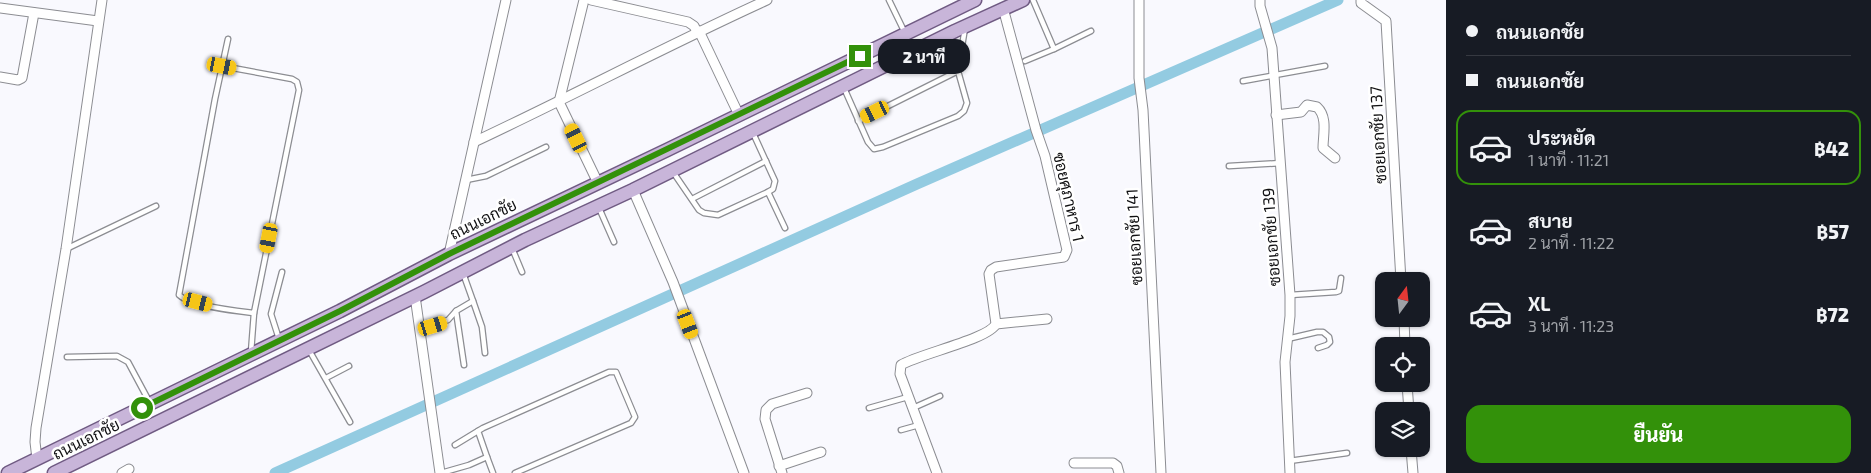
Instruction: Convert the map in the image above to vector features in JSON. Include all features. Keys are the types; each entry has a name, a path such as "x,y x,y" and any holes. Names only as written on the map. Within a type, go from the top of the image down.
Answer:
{"main road":[{"name":"ถนนเอกชัย","path":"8,473 449,254 976,0"},
{"name":"ถนนเอกชัย","path":"54,473 309,349 512,247 672,171 965,26 1023,0"},
{"path":"449,254 457,275"}],"street":[{"path":"37,459 36,428 66,249 102,0"},
{"path":"449,254 506,0"},
{"path":"584,0 559,102 598,183"},
{"path":"591,0 688,22 694,26 739,115"},
{"path":"474,142 767,0"},
{"name":"ซอยเอกชัย 141","path":"1139,0 1139,78 1143,110 1161,473"},
{"name":"ซอยเอกชัย 139","path":"1260,0 1272,48 1290,295 1285,362 1290,473"},
{"name":"ซอยเอกชัย 137","path":"1361,2 1386,21 1400,272"},
{"path":"0,8 98,21"},
{"name":"ซอยศุภาหาร 1","path":"996,324 989,274 991,270 996,267 1064,257 1067,245 1003,8"},
{"path":"0,77 18,80 22,78 34,13"},
{"path":"1276,115 1301,112 1307,105 1317,107 1323,115 1323,148 1335,158"},
{"path":"633,190 673,282 744,473"},
{"path":"415,296 440,473"},
{"path":"937,473 900,374 901,365 991,330 996,324 1047,319"},
{"path":"807,393 772,404 766,410 765,419 781,470 821,452"},
{"path":"1412,457 1413,473"},
{"path":"1074,463 1113,462 1117,466 1119,473"}],"lane":[{"path":"889,0 906,35"},
{"path":"1033,0 1054,49"},
{"path":"843,87 868,142 874,149 883,148 958,116 964,111 967,103 958,71 965,26"},
{"path":"1025,61 1091,31"},
{"path":"228,39 179,295 183,299 254,313"},
{"path":"222,66 292,80 297,82 299,90 254,313 251,354"},
{"path":"1243,81 1325,66"},
{"path":"858,120 958,71"},
{"path":"672,171 699,210 704,213 718,215 768,192 773,189 775,181 752,131"},
{"path":"466,180 486,176 546,147"},
{"path":"692,199 766,161"},
{"path":"1229,166 1280,163"},
{"path":"768,192 785,228"},
{"path":"66,249 156,206"},
{"path":"598,206 614,242"},
{"path":"512,247 522,272"},
{"path":"279,340 271,314 282,272"},
{"path":"457,275 473,301 482,327 485,353"},
{"path":"1290,295 1336,292 1339,291 1341,278"},
{"path":"433,326 448,320 456,311 473,301"},
{"path":"456,311 464,365"},
{"path":"1288,339 1323,332 1330,342 1318,348"},
{"path":"309,349 350,422"},
{"path":"67,358 117,356 123,358 128,362 150,404"},
{"path":"326,378 349,366"},
{"path":"455,445 487,426 609,372 616,372 635,417 632,422 515,473"},
{"path":"913,408 940,396"},
{"path":"869,408 908,397"},
{"path":"901,430 919,424"},
{"path":"478,432 493,473"},
{"path":"1289,461 1347,454"},
{"path":"440,473 469,465 487,457"}],"waterway":[{"path":"275,473 917,184 1338,0"}],"route":[{"path":"142,408 340,311 449,254 860,56"}]}
